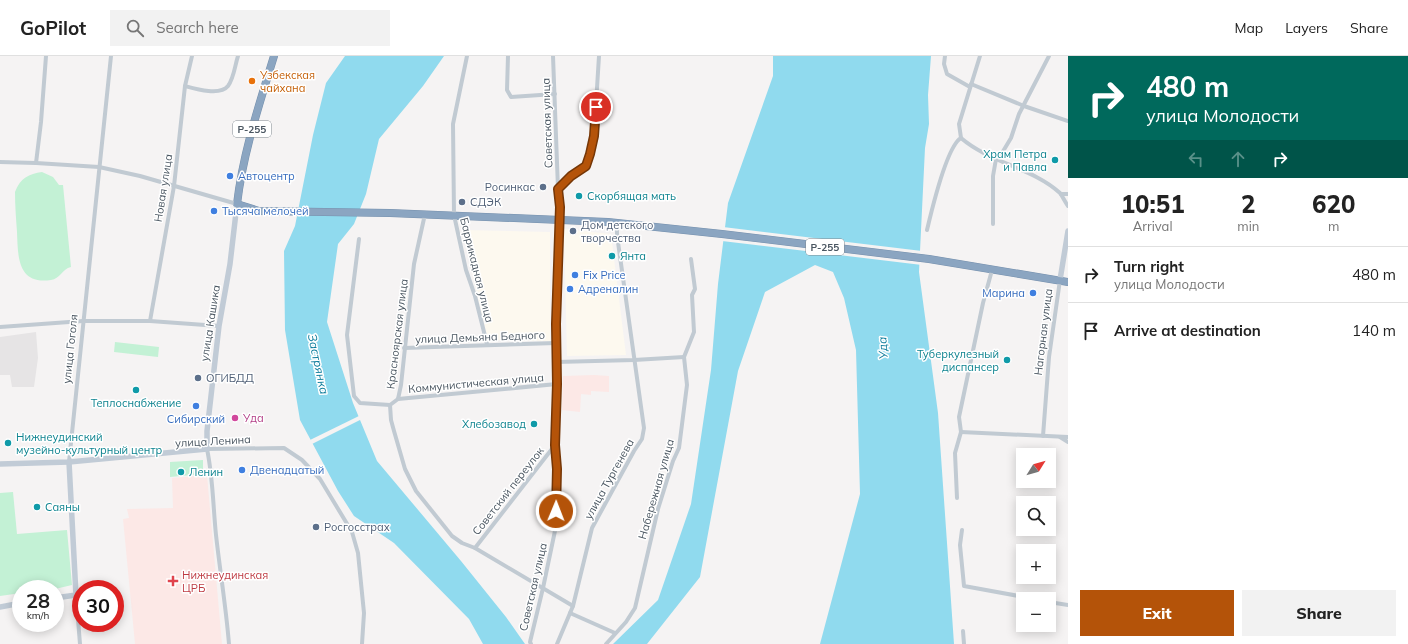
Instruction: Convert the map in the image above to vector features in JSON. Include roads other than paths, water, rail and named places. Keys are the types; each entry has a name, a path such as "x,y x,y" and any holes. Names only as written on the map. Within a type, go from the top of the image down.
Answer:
{"highway":[{"name":"улица Кашика","path":"237,204 241,176 251,132 274,56"},
{"name":"Р-255","path":"237,204 259,211 425,214 560,219 616,223 722,234 929,260 1068,282"}],"street":[{"path":"36,163 46,56"},
{"name":"улица Гоголя","path":"75,580 69,462 110,56"},
{"name":"Новая улица","path":"150,321 174,186 186,86 192,56"},
{"path":"186,86 204,91 224,89 230,81 238,56"},
{"name":"Баррикадная улица","path":"466,56 453,124 454,215 466,270 475,296 487,344"},
{"path":"508,56 507,90 511,97 555,94"},
{"name":"Советская улица","path":"530,643 556,526 556,343 560,207 553,56"},
{"path":"558,189 571,176 586,166 590,154 594,136 599,56"},
{"path":"946,56 944,64 947,74 970,86 1068,121"},
{"path":"980,56 959,124 961,138 974,148 996,160 1038,178 1061,194 1068,206"},
{"path":"993,224 993,176 996,160 1011,138 1018,114 1024,106 1049,56"},
{"path":"927,230 933,204 951,149 957,140 961,138"},
{"path":"0,162 99,167 140,176 237,204"},
{"path":"1061,194 1068,194"},
{"name":"улица Кашика","path":"229,644 226,606 216,534 210,462 207,450 207,431 219,326 230,264 237,204"},
{"name":"Красноярская улица","path":"425,214 414,264 401,385 398,399 390,405 391,420 405,469 416,491 452,536 573,606"},
{"name":"улица Тургенева","path":"557,644 573,606 592,528 642,439 644,428 616,223"},
{"name":"Нагорная улица","path":"1043,436 1049,353 1068,231"},
{"path":"359,239 347,335 354,396 360,404 390,405"},
{"name":"Набережная улица","path":"606,644 626,622 635,608 658,509 673,461 679,448 687,385 684,357 694,332 692,295 695,289 691,259"},
{"path":"957,498 955,453 961,432 959,418 983,303 992,270"},
{"path":"0,327 83,321 150,321 219,326"},
{"name":"улица Демьяна Бедного","path":"404,348 487,344 556,343"},
{"path":"556,362 684,357"},
{"name":"Коммунистическая улица","path":"398,399 557,384"},
{"path":"961,432 1068,437"},
{"path":"1059,436 1068,442"},
{"name":"Советский переулок","path":"475,548 555,445"},
{"name":"улица Ленина","path":"0,464 69,462 207,450 284,448 302,460 320,479 352,532 358,553 361,576 364,613 362,644"},
{"path":"962,530 960,544 964,586 1016,596"},
{"path":"1056,603 1068,605"},
{"path":"0,607 12,605"},
{"path":"570,613 615,633"},
{"path":"963,631 964,644"},
{"name":"улица Гоголя","path":"79,632 80,644"}],"water":[{"name":"Застрянка","path":"345,56 444,56 423,86 379,139 366,194 354,224 338,244 327,322 353,403 377,461 461,561 506,617 525,644 483,644 469,619 394,543 354,516 338,491 300,420 285,330 284,251 295,226 313,135 326,83"},
{"path":"773,56 931,56 928,95 929,124 925,148 919,272 938,413 954,644 820,644 860,494 856,350 844,298 833,272 815,265 765,292 738,371 700,577 647,644 613,644 658,600 691,504 711,370 718,284 728,203 773,76"}],"place":[{"name":"Узбекская чайхана","path":"252,81"},
{"name":"Храм Петра и Павла","path":"1055,160"},
{"name":"Автоцентр","path":"230,176"},
{"name":"Росинкас","path":"543,187"},
{"name":"Скорбящая мать","path":"579,196"},
{"name":"СДЭК","path":"462,202"},
{"name":"Тысяча мелочей","path":"214,211"},
{"name":"Дом детского творчества","path":"573,231"},
{"name":"Янта","path":"612,256"},
{"name":"Fix Price","path":"575,275"},
{"name":"Адреналин","path":"570,289"},
{"name":"Марина","path":"1033,293"},
{"name":"Туберкулезный диспансер","path":"1007,360"},
{"name":"ОГИБДД","path":"198,378"},
{"name":"Теплоснабжение","path":"136,390"},
{"name":"Сибирский","path":"196,406"},
{"name":"Уда","path":"235,418"},
{"name":"Хлебозавод","path":"534,424"},
{"name":"Нижнеудинский музейно-культурный центр","path":"8,443"},
{"name":"Двенадцатый","path":"242,470"},
{"name":"Ленин","path":"181,472"},
{"name":"Саяны","path":"37,507"},
{"name":"Росгосстрах","path":"316,527"},
{"name":"Нижнеудинская ЦРБ","path":"173,581"}]}
